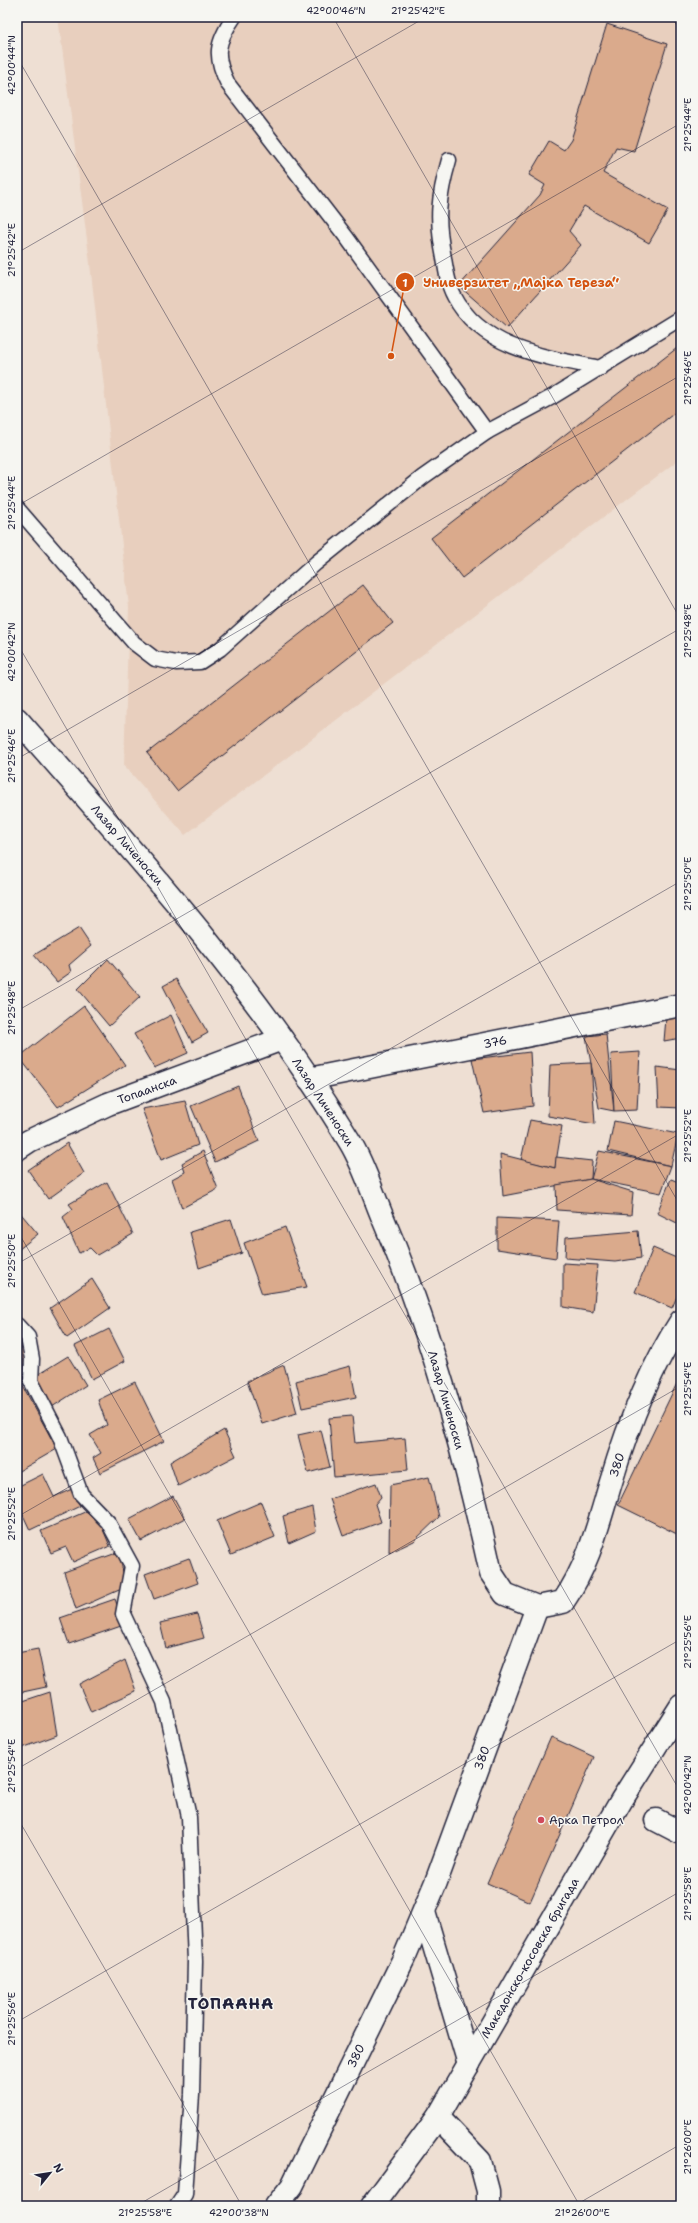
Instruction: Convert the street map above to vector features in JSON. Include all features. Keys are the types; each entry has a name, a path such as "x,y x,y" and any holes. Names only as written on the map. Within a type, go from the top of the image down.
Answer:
{"street":[{"name":"Лазар Личеноски","path":"17,719 151,872 282,1039 352,1144 397,1250 437,1363 491,1573 505,1594 537,1607"},
{"name":"376","path":"309,1080 681,1005"},
{"name":"Топаанска","path":"17,1149 29,1141 108,1104 282,1039"},
{"name":"380","path":"276,2206 292,2186 404,1958 424,1912 537,1607 563,1602 578,1580 590,1552 616,1465 644,1389 665,1346 681,1321"},
{"name":"Македонско-косовска бригада","path":"372,2206 438,2116 620,1801 681,1706"},
{"path":"656,1820 681,1833"},
{"path":"424,1912 469,2064"},
{"path":"438,2116 480,2161 488,2191 488,2206"}],"lane":[{"path":"234,17 221,38 218,48 221,70 228,84 347,238 487,432"},
{"path":"449,160 440,190 438,218 441,243 450,285 461,307 471,320 483,330 514,346 562,361 601,368"},
{"path":"17,508 134,643 155,659 176,663 200,662 220,649 316,563 386,505 487,432 601,368 681,318"},
{"path":"17,1325 28,1337 32,1359 31,1381 60,1437 81,1494 108,1522 132,1566 124,1614 164,1702 189,1817 195,1961 192,2095 185,2194 177,2206"}],"shaded area":[{"path":"58,17 681,17 681,458 185,835 124,765 129,607 89,255"}],"building":[{"path":"607,24 667,44 634,151 616,147 603,173 668,210 649,243 584,206 569,231 581,245 507,328 459,286 540,195 545,185 529,175 549,141 564,150 571,140"},
{"path":"681,345 681,408 462,578 431,538"},
{"path":"363,585 393,623 177,791 147,753"},
{"path":"79,928 91,946 69,965 71,972 57,982 34,955"},
{"path":"108,959 140,997 109,1026 78,989"},
{"path":"176,979 208,1033 192,1042 163,986"},
{"path":"84,1006 125,1065 58,1107 19,1057"},
{"path":"171,1015 188,1053 154,1068 134,1034"},
{"path":"681,1015 681,1038 664,1041 666,1018"},
{"path":"606,1034 614,1111 599,1108 586,1036"},
{"path":"530,1052 533,1106 484,1113 472,1059"},
{"path":"640,1052 637,1110 614,1111 611,1054"},
{"path":"591,1063 595,1124 548,1116 550,1065"},
{"path":"657,1067 681,1070 681,1108 659,1107"},
{"path":"238,1086 259,1141 215,1162 191,1106"},
{"path":"185,1101 198,1145 161,1160 142,1109"},
{"path":"530,1120 562,1126 555,1168 521,1160"},
{"path":"614,1121 678,1134 671,1166 608,1151"},
{"path":"67,1143 84,1173 48,1199 28,1170"},
{"path":"203,1151 218,1189 182,1208 172,1179 185,1172 182,1163"},
{"path":"599,1151 671,1166 661,1193 591,1179"},
{"path":"500,1154 555,1168 556,1157 592,1161 591,1179 503,1196"},
{"path":"591,1179 633,1192 631,1215 557,1210 556,1185"},
{"path":"671,1179 681,1183 681,1225 657,1213"},
{"path":"107,1182 133,1234 97,1255 90,1248 79,1253 63,1217 73,1209 69,1204"},
{"path":"17,1209 38,1234 18,1250 17,1249"},
{"path":"497,1218 559,1221 556,1258 497,1249"},
{"path":"231,1219 242,1253 199,1268 190,1232"},
{"path":"285,1227 307,1287 262,1294 244,1243"},
{"path":"638,1231 641,1258 615,1262 565,1258 566,1237"},
{"path":"653,1248 681,1260 681,1287 672,1308 635,1292"},
{"path":"563,1263 598,1265 593,1312 563,1307"},
{"path":"92,1279 110,1308 67,1338 50,1308"},
{"path":"109,1329 125,1361 92,1379 75,1346"},
{"path":"17,1341 30,1361 17,1369"},
{"path":"68,1356 86,1385 52,1407 34,1377"},
{"path":"284,1365 297,1413 262,1424 247,1381"},
{"path":"350,1366 356,1397 302,1408 296,1381"},
{"path":"681,1375 681,1536 618,1505"},
{"path":"18,1377 57,1449 17,1472 17,1378"},
{"path":"135,1382 164,1441 100,1473 93,1458 101,1453 90,1435 107,1425 98,1400"},
{"path":"352,1416 355,1443 405,1438 408,1470 334,1477 329,1418"},
{"path":"224,1430 236,1456 178,1486 170,1462"},
{"path":"321,1430 330,1467 308,1473 298,1435"},
{"path":"43,1474 54,1497 72,1489 80,1506 30,1530 17,1502 17,1487"},
{"path":"429,1477 439,1517 414,1541 389,1553 390,1485"},
{"path":"376,1483 381,1497 375,1504 381,1522 343,1536 330,1499"},
{"path":"173,1496 185,1518 141,1541 129,1519"},
{"path":"261,1502 275,1537 231,1555 217,1521"},
{"path":"312,1507 316,1531 289,1543 283,1516"},
{"path":"94,1508 110,1546 73,1562 66,1547 51,1553 41,1531"},
{"path":"119,1552 126,1587 76,1609 64,1572"},
{"path":"189,1558 198,1583 154,1599 145,1574"},
{"path":"115,1599 124,1625 69,1644 60,1618"},
{"path":"197,1614 204,1638 166,1648 160,1623"},
{"path":"38,1649 46,1687 18,1693 17,1653"},
{"path":"125,1660 136,1691 91,1712 79,1684"},
{"path":"50,1692 57,1735 17,1750 17,1703"},
{"name":"Арка Петрол","path":"551,1737 594,1757 530,1902 487,1883"},
{"path":"648,2200 653,2206 642,2206"}],"place":[{"name":"Универзитет „Мајка Тереза“","path":"391,356"},
{"name":"Арка Петрол","path":"541,1820"}],"district":[{"name":"ТОПААНА","path":"231,2003"}]}
